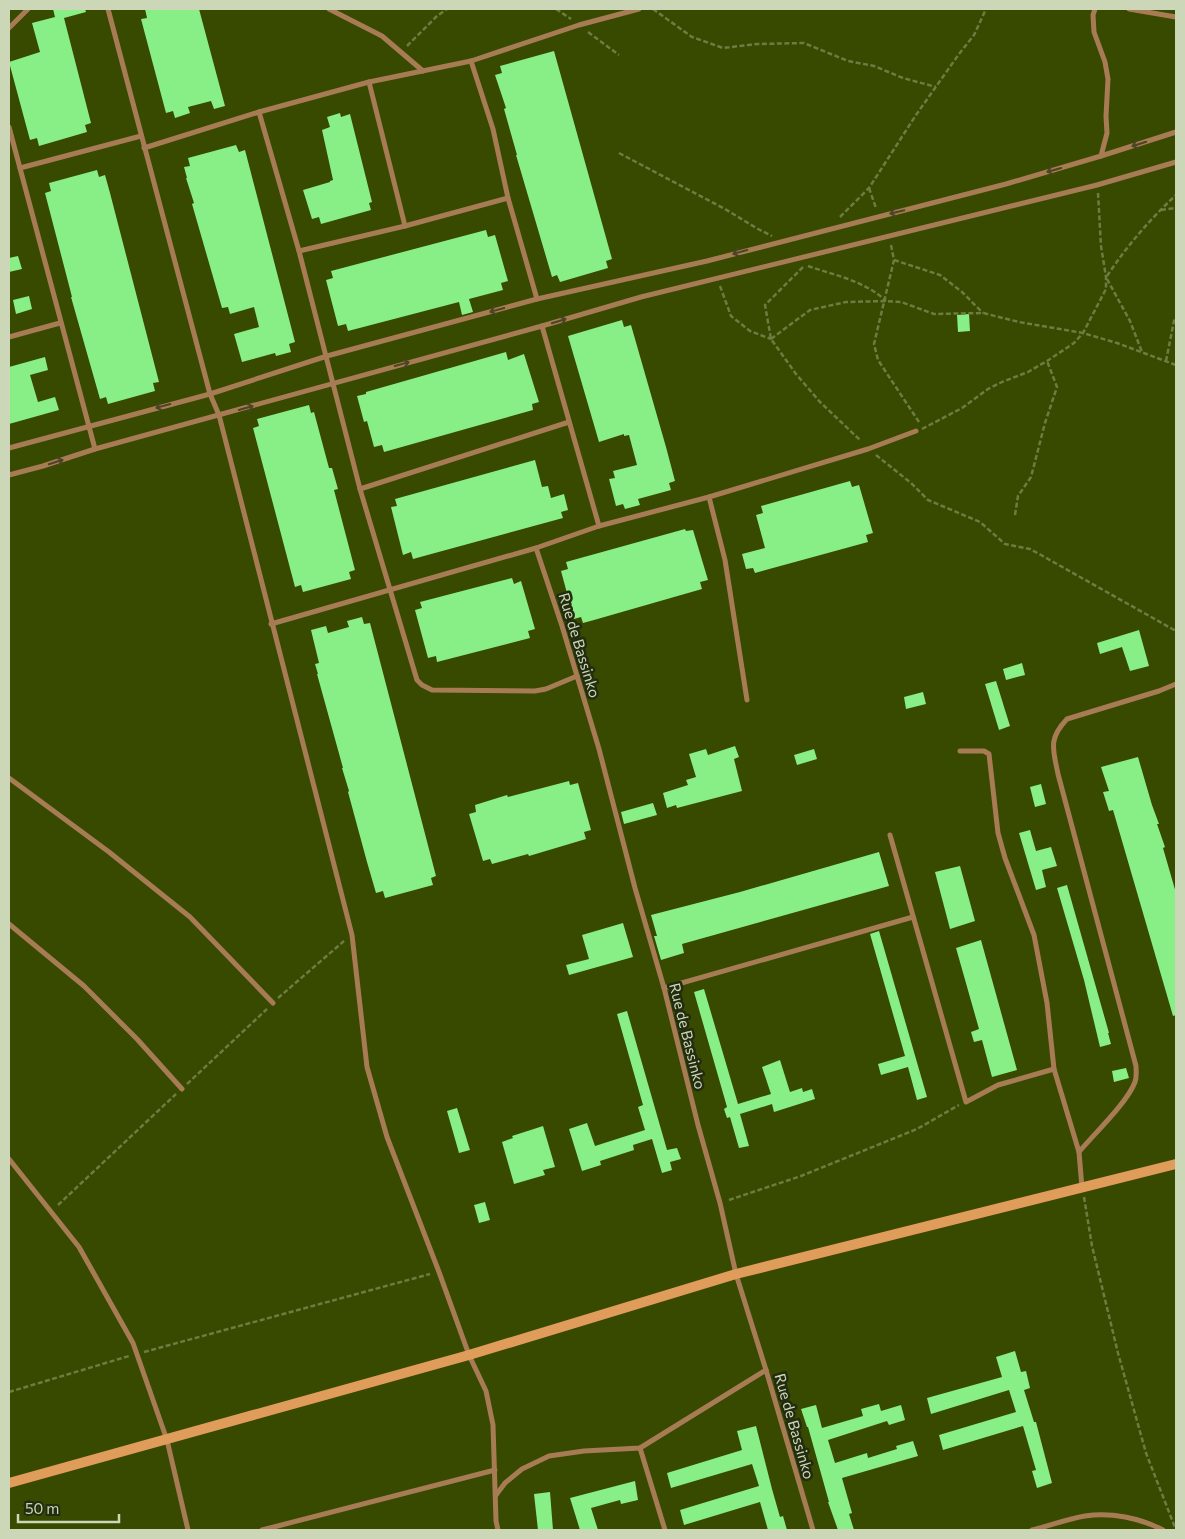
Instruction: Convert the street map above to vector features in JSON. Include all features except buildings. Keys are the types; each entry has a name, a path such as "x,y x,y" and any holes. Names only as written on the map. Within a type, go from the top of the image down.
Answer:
{"street":[{"path":"9,28 28,9"},
{"path":"108,9 210,394 219,415 352,935 367,1067 387,1137 469,1355 486,1391 493,1425 498,1530"},
{"path":"328,9 382,36 423,71"},
{"path":"144,148 259,112 369,82 471,61 579,25 639,9"},
{"path":"1095,9 1092,15 1094,32 1105,62 1108,79 1107,133 1101,156"},
{"path":"1129,9 1176,17"},
{"path":"471,61 493,129 508,198 537,299"},
{"path":"369,82 405,226"},
{"path":"259,112 299,251 360,489 417,680 432,690 536,691 546,689 577,676"},
{"path":"9,127 94,449"},
{"path":"9,448 210,394 327,356 537,299 707,261 1006,184 1176,132"},
{"path":"20,168 141,136"},
{"path":"9,475 94,449 641,297 1097,185 1176,162"},
{"path":"299,251 405,226 508,198"},
{"path":"9,337 60,324"},
{"path":"542,326 599,526"},
{"path":"360,489 569,422"},
{"path":"272,624 536,548 599,526 709,497 868,449 916,431"},
{"path":"709,497 725,560 747,700"},
{"name":"Rue de Bassinko","path":"536,548 599,749 635,888 664,988 698,1125 720,1203 736,1274 812,1530"},
{"path":"1078,1152 1122,1104 1131,1091 1136,1080 1136,1066 1058,774 1053,747 1054,737 1059,728 1068,719 1176,684"},
{"path":"960,751 984,751 989,754 998,833 1005,858 1034,934 1047,1003 1054,1069 1078,1152 1082,1188"},
{"path":"9,778 109,852 190,917 273,1003"},
{"path":"890,835 966,1102 998,1086 1054,1069"},
{"path":"664,988 912,917"},
{"path":"9,924 84,986 137,1039 182,1089"},
{"path":"9,1159 80,1248 133,1343 167,1440 188,1530"},
{"path":"9,1483 469,1355 736,1274 1176,1164"},
{"path":"495,1495 505,1483 522,1469 549,1456 584,1451 640,1448 766,1370"},
{"path":"640,1448 665,1530"},
{"path":"262,1530 495,1470"},
{"path":"1032,1530 1085,1516 1111,1515 1137,1519 1163,1530"}],"path":[{"path":"401,52 437,16 447,9"},
{"path":"653,9 692,37 723,48 757,44 804,43 848,61 874,66 903,78 936,87"},
{"path":"826,231 869,188 936,87 974,35 986,9"},
{"path":"619,153 725,208 758,229 783,241"},
{"path":"916,431 962,408 1002,382 1028,372 1047,361 1074,343 1083,333 1106,289 1097,185"},
{"path":"869,188 879,217"},
{"path":"1106,277 1133,240 1176,195"},
{"path":"1160,210 1176,208"},
{"path":"888,236 894,260 886,301 874,344 878,360 923,428"},
{"path":"815,254 765,305 771,339 796,374 820,402 859,438 868,449 911,483 928,500 980,522 1005,544 1030,549 1041,554 1176,631"},
{"path":"894,260 940,275 962,292 983,313"},
{"path":"805,265 867,287 886,301"},
{"path":"1106,277 1130,321 1142,353"},
{"path":"718,279 731,316 750,331 771,339"},
{"path":"771,339 810,310 846,302 886,301 901,302 934,314 983,313 1020,322 1083,333 1176,365"},
{"path":"1166,362 1176,319"},
{"path":"1015,514 1018,496 1031,477 1045,423 1057,387 1047,361"},
{"path":"51,1211 273,1003 352,935"},
{"path":"720,1203 801,1176 917,1129 966,1102"},
{"path":"1082,1188 1092,1246 1118,1353 1146,1453 1176,1530"},
{"path":"9,1392 137,1354 439,1272"}]}
